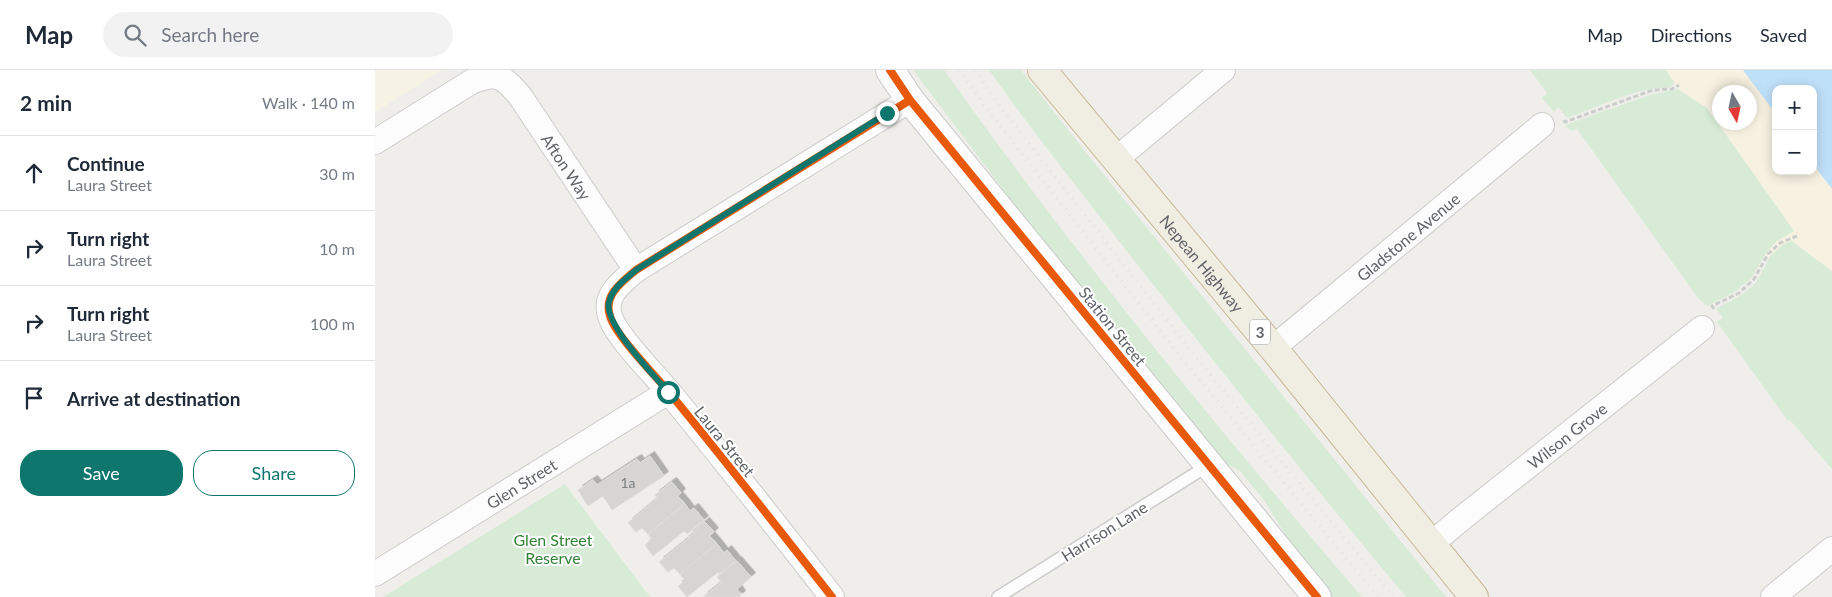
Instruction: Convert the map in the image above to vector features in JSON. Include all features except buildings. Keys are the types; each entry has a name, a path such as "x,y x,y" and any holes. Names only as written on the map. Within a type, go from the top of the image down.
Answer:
{"highway":[{"name":"Nepean Highway","path":"1042,70 1273,348 1474,597"}],"street":[{"name":"Station Street","path":"889,70 910,100 1317,597"},
{"path":"1115,160 1223,70"},
{"name":"Afton Way","path":"375,142 471,82 489,75 508,82 520,96 636,270"},
{"name":"Laura Street","path":"833,597 619,332 610,317 608,304 616,287 636,270 910,100"},
{"name":"Gladstone Avenue","path":"1273,348 1552,121"},
{"name":"Wilson Grove","path":"1431,544 1709,322"},
{"name":"Glen Street","path":"375,574 668,392"},
{"path":"1773,597 1832,549"}],"lane":[{"name":"Harrison Lane","path":"998,597 1209,465"}],"path":[{"path":"1552,121 1565,122 1653,90 1672,89 1679,85"},
{"path":"1709,322 1712,306 1739,293 1754,279 1767,254 1780,244 1797,236"}],"shaded area":[{"path":"375,70 442,70 375,112"}],"green space":[{"path":"913,70 944,70 1044,206 1147,338 1253,469 1362,597 1330,597 1290,542 1264,500 1240,471 1222,461 1038,236"},
{"path":"989,70 1021,70 1446,597 1406,597 1161,294"},
{"path":"1530,70 1666,70 1675,83 1669,88 1645,90 1618,98 1567,118 1558,107 1554,112 1542,98 1547,93"},
{"path":"1678,89 1707,108 1712,115 1712,130 1723,130 1795,231 1777,241 1764,256 1752,277 1736,291 1707,306 1698,298 1577,129 1571,131 1565,125 1650,95"},
{"path":"1792,241 1832,271 1832,469 1790,420 1788,421 1717,322 1723,318 1716,309 1752,286 1773,253 1784,244"},
{"name":"Glen Street Reserve","path":"565,484 650,597 383,597"}],"sand":[{"path":"1666,70 1743,70 1754,85 1712,85 1712,115 1707,108 1678,89"},
{"path":"1757,89 1772,109 1772,175 1817,175 1817,169 1832,189 1832,271 1792,241 1783,244 1767,259 1764,256 1777,241 1794,231 1723,130 1757,130"}],"water":[{"path":"1743,70 1832,70 1832,189 1817,169 1817,85 1772,85 1772,109 1757,89 1757,85 1754,85"}],"railway":[{"path":"959,70 987,109 1184,361 1378,597"},
{"path":"975,70 1002,109 1195,356 1393,597"}],"cycle path":[{"path":"890,70 910,100 1317,597"},
{"path":"832,597 668,391 627,344 613,324 610,316 609,302 615,290 636,270 910,100"}],"route":[{"path":"668,392 619,332 610,317 608,304 616,287 636,270 887,113"}]}
